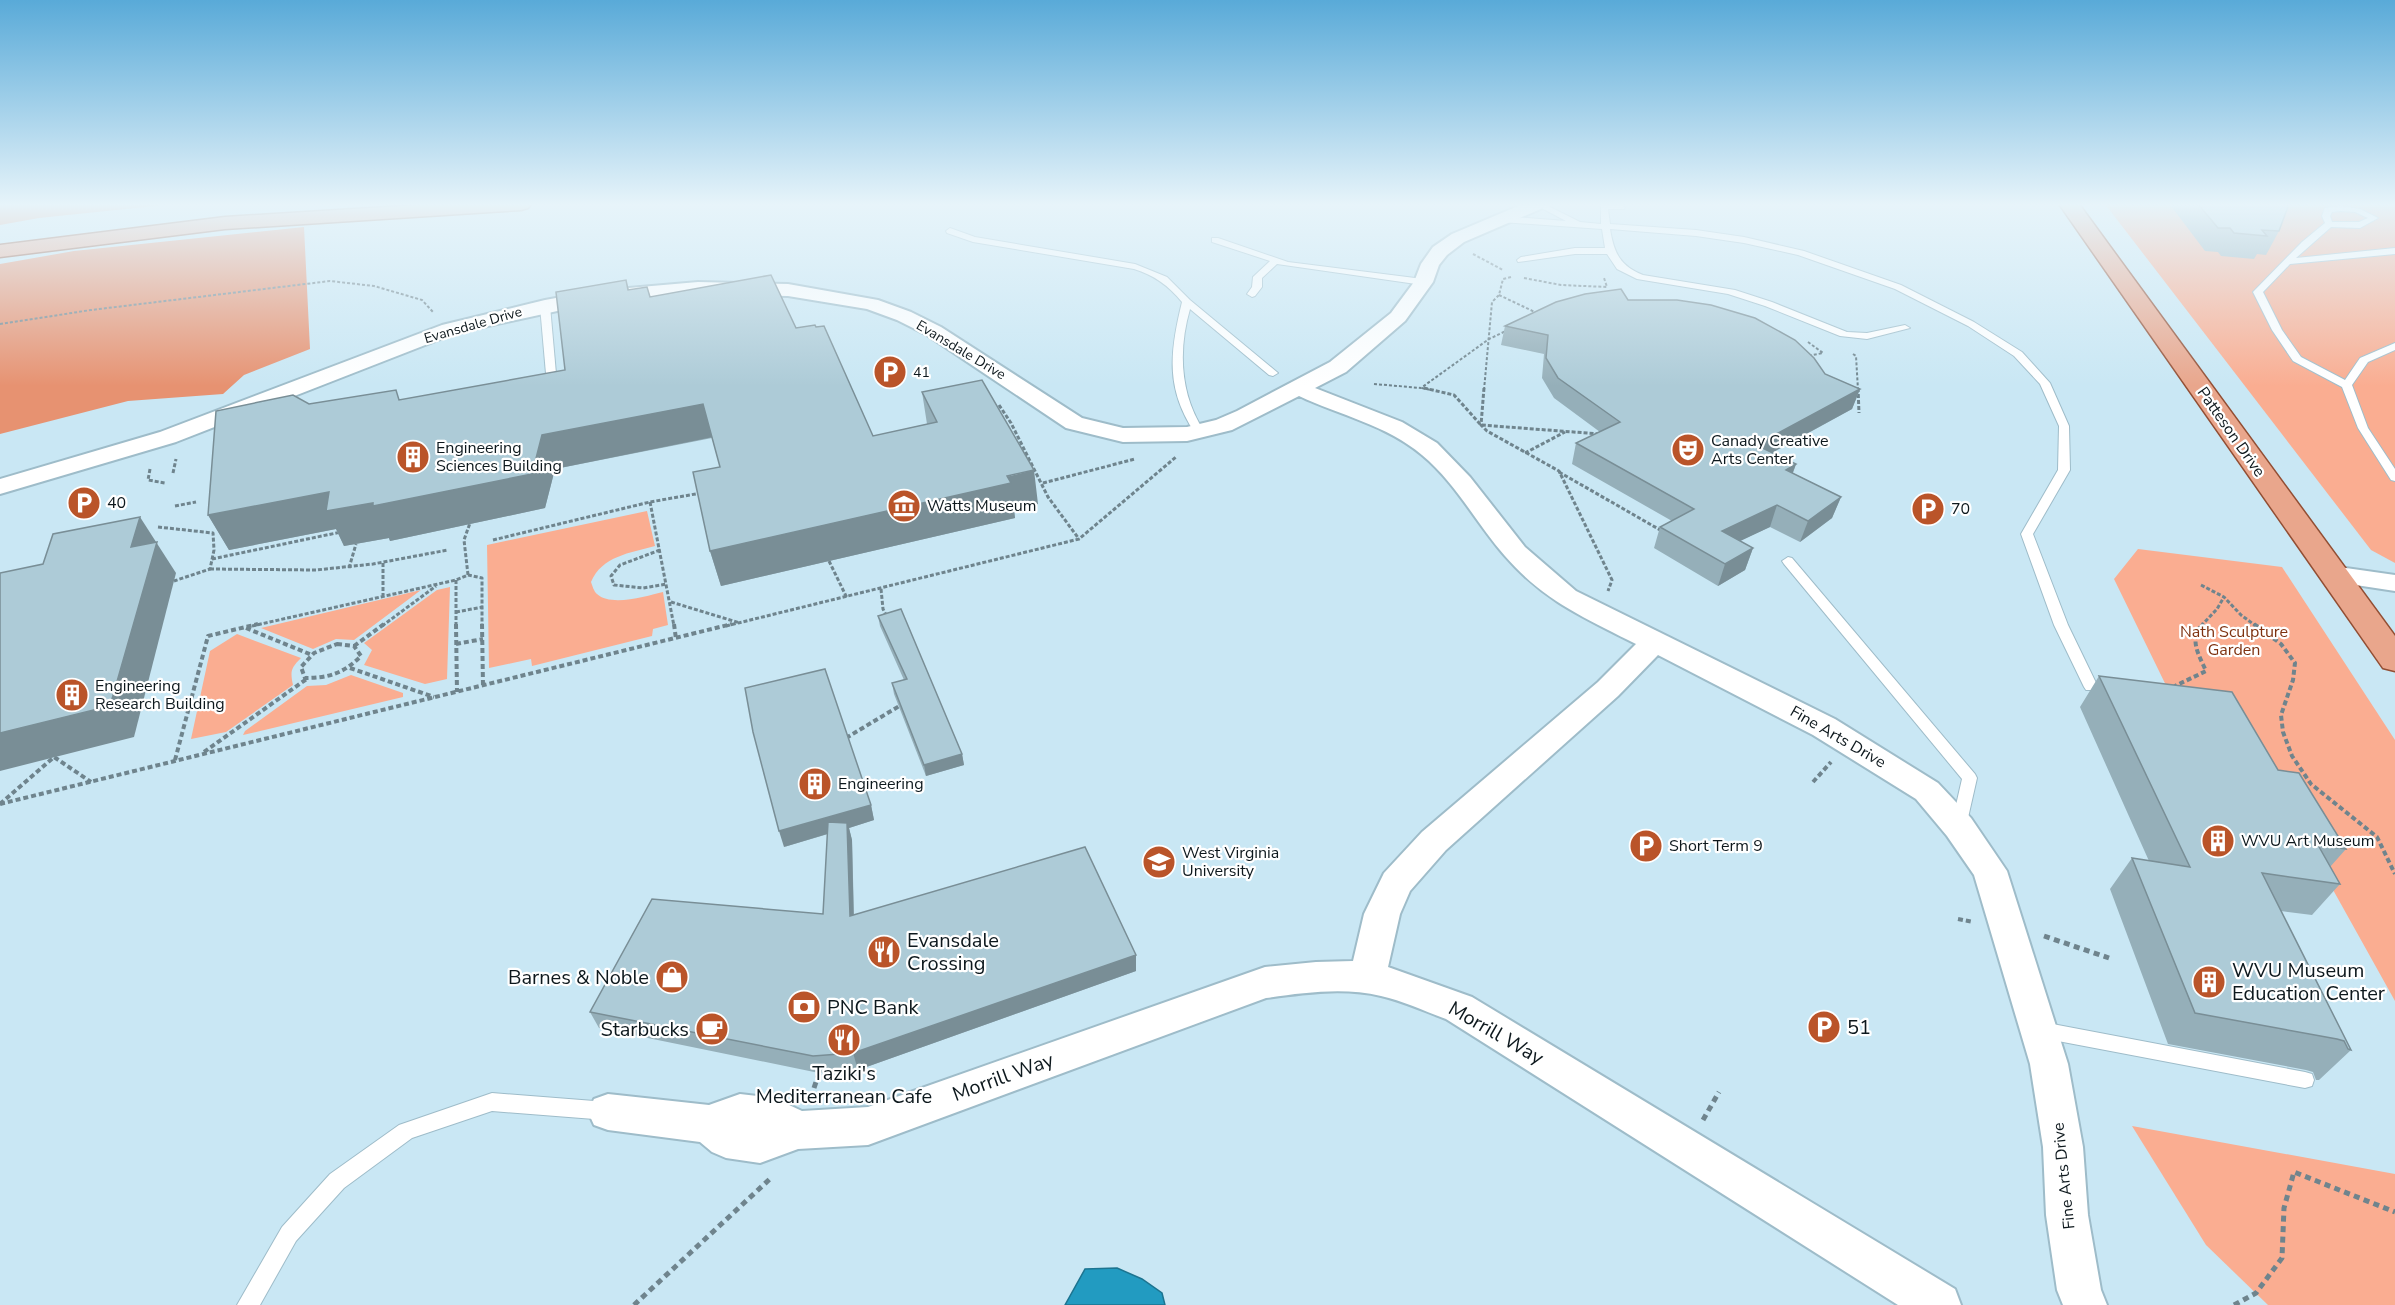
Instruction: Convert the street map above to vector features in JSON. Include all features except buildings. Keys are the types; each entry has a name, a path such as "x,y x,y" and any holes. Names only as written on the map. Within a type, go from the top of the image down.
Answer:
{"main road":[{"name":"Patteson Drive","path":"2112,265 2395,660"}],"street":[{"name":"Evansdale Drive","path":"0,487 168,437 259,406 449,329 594,297 698,288 788,290 871,304 904,316 934,332 1074,423 1123,435 1161,436 1199,431 1245,416 1286,381 1338,367 1398,317 1423,282 1430,265"},
{"name":"Fine Arts Drive","path":"1286,381 1320,399 1379,421 1416,439 1444,461 1509,545 1540,578 1566,597 1824,727 1927,791 1959,827 1990,871 2049,1064 2063,1147 2067,1215 2079,1290 2085,1305"},
{"path":"2332,574 2395,583"},
{"path":"1367,978 1382,914 1396,883 1434,841 1608,689 1655,642"},
{"name":"Morrill Way","path":"608,1112 709,1124 726,1139 760,1144 798,1130 868,1126 1265,983 1310,976 1367,978 1395,985 1459,1008 1939,1305"}],"lane":[{"path":"1115,265 1153,272 1174,285 1186,302 1286,381"},
{"path":"1252,294 1257,287 1258,277 1271,265"},
{"path":"1296,265 1423,282"},
{"path":"1618,265 1638,277 1723,290 1781,308 1839,333 1856,336 1905,328"},
{"path":"1834,265 1898,287 1971,324 2018,354 2045,383 2064,426 2064,470 2027,534 2061,625 2091,687"},
{"path":"2284,265 2258,292 2277,330 2297,359 2347,385 2363,428 2395,478"},
{"path":"1186,302 1179,333 1178,371 1184,407 1199,431"},
{"path":"545,306 552,385"},
{"path":"2347,385 2364,360 2395,346"},
{"path":"1788,561 1970,778 1959,827"},
{"path":"2037,1029 2305,1080"},
{"path":"248,1305 289,1234 297,1225 338,1181 406,1131 492,1102 608,1112"}],"path":[{"path":"1493,265 1515,276 1561,285 1606,286"},
{"path":"1481,425 1491,302 1499,295 1503,279 1524,274"},
{"path":"0,324 91,310 330,281 374,286 422,300 449,329"},
{"path":"1499,295 1545,317"},
{"path":"1528,319 1549,310"},
{"path":"1421,388 1489,339 1509,329"},
{"path":"1800,357 1823,353 1802,338"},
{"path":"1374,384 1421,388 1454,395 1487,431 1664,532"},
{"path":"999,405 1043,483 1048,497 1079,539"},
{"path":"1481,425 1608,435"},
{"path":"1525,453 1566,431"},
{"path":"173,473 178,451"},
{"path":"0,804 847,598 1079,539 1182,452"},
{"path":"1043,483 1145,457"},
{"path":"150,469 148,480 165,483"},
{"path":"1559,471 1612,580 1604,596"},
{"path":"493,540 650,502 704,493"},
{"path":"175,506 196,502"},
{"path":"650,502 671,602 676,639"},
{"path":"468,575 464,540 470,523"},
{"path":"158,526 213,533 210,569"},
{"path":"212,559 346,531"},
{"path":"349,568 356,544"},
{"path":"174,581 210,569 224,567 270,572 349,568 448,550"},
{"path":"660,550 620,565 611,576 614,585 626,588 667,584"},
{"path":"829,561 847,598"},
{"path":"383,563 383,595"},
{"path":"175,760 208,636 439,584 468,575 482,578 483,686"},
{"path":"456,580 457,692"},
{"path":"354,646 361,656 350,669 326,679 305,678 301,666 312,655 337,644 354,646 439,584"},
{"path":"2201,585 2224,597 2241,615 2281,644 2295,663 2293,680 2281,715 2283,732 2292,756 2312,784 2377,837 2395,874"},
{"path":"880,589 883,609 888,619"},
{"path":"2174,694 2175,686 2206,671 2193,642 2196,629 2219,607 2224,597"},
{"path":"671,602 741,623"},
{"path":"456,612 483,607"},
{"path":"245,628 312,655"},
{"path":"456,644 483,639"},
{"path":"350,669 435,697"},
{"path":"201,754 308,678"},
{"path":"840,742 906,702"},
{"path":"0,804 54,758 92,782"},
{"path":"1813,782 1834,759"},
{"path":"2041,935 2109,958"},
{"path":"814,1088 819,1073"},
{"path":"1701,1123 1719,1092"},
{"path":"634,1305 779,1171"},
{"path":"2234,1305 2256,1293 2282,1258 2284,1208 2294,1172 2395,1212"}],"green space":[{"path":"2152,265 2395,265 2395,563 2371,550"},
{"path":"647,511 655,546 609,561 596,573 591,582 597,594 611,600 663,592 668,625 653,629 652,636 532,666 531,659 489,668 487,545"},
{"name":"Nath Sculpture Garden","path":"2138,549 2282,567 2395,740 2395,1001 2240,723 2181,716 2114,579"},
{"path":"450,587 447,679 425,684 364,665 372,650 364,643 437,590"},
{"path":"421,590 354,640 336,639 313,649 261,628"},
{"path":"237,634 301,658 292,670 293,685 226,732 191,739 210,651"},
{"path":"351,675 403,693 403,697 243,735 245,731 307,686 326,685"},
{"path":"2132,1126 2395,1174 2395,1305 2268,1305 2206,1245"}],"shaded area":[{"path":"0,265 306,265 310,349 244,375 223,394 128,401 0,434"}],"water":[{"path":"1117,1268 1142,1279 1162,1293 1165,1305 1065,1305 1085,1269"}],"place":[{"name":"41","path":"890,372"},
{"name":"Canady Creative Arts Center","path":"1688,450"},
{"name":"Engineering Sciences Building","path":"413,457"},
{"name":"40","path":"84,503"},
{"name":"Watts Museum","path":"904,506"},
{"name":"70","path":"1928,509"},
{"name":"Engineering Research Building","path":"72,695"},
{"name":"Engineering","path":"815,784"},
{"name":"WVU Art Museum","path":"2218,841"},
{"name":"Short Term 9","path":"1646,846"},
{"name":"West Virginia University","path":"1159,862"},
{"name":"Evansdale Crossing","path":"884,952"},
{"name":"Barnes & Noble","path":"672,977"},
{"name":"WVU Museum Education Center","path":"2209,982"},
{"name":"PNC Bank","path":"804,1007"},
{"name":"51","path":"1824,1027"},
{"name":"Starbucks","path":"712,1029"},
{"name":"Taziki's Mediterranean Cafe","path":"844,1040"}]}
